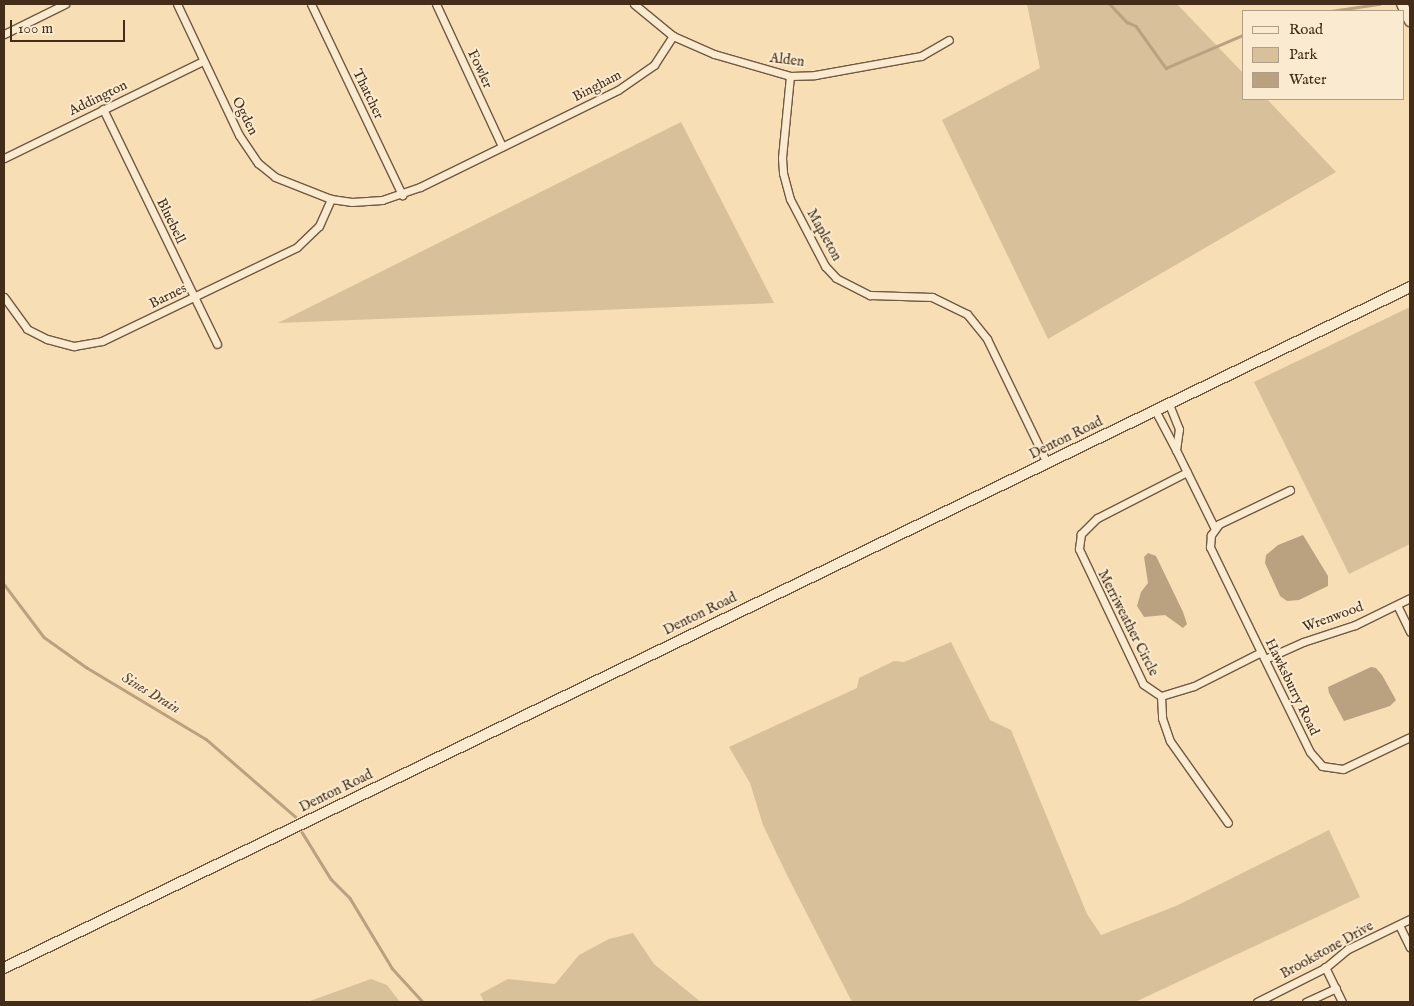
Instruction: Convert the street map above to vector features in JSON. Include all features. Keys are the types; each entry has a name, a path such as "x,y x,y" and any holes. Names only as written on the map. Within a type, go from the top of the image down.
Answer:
{"street":[{"path":"4,34 65,4"},
{"name":"Ogden","path":"178,4 240,135 258,163 275,177 331,199 368,202 402,194"},
{"name":"Thatcher","path":"311,4 402,194"},
{"name":"Fowler","path":"436,4 502,146"},
{"name":"Alden","path":"634,4 673,36 714,54 790,76 821,74 921,56 949,40"},
{"path":"1402,4 1410,21"},
{"name":"Bingham","path":"402,194 636,80 657,61 673,36"},
{"name":"Addington","path":"4,158 204,60"},
{"name":"Mapleton","path":"790,76 782,158 783,173 790,199 825,266 836,278 870,295 932,297 967,314 988,340 1047,463"},
{"name":"Bluebell","path":"103,109 217,344"},
{"name":"Barnes","path":"4,297 27,329 47,339 74,346 102,341 304,242 320,226 331,199"},
{"name":"Denton Road","path":"4,968 1410,287"},
{"path":"1169,404 1179,429 1176,450"},
{"path":"1155,410 1214,527 1290,490"},
{"name":"Merriweather Circle","path":"1161,696 1143,684 1080,556 1079,542 1086,527 1096,518 1186,472"},
{"name":"Hawksburry Road","path":"1214,527 1210,547 1310,752 1322,766 1344,769 1410,737"},
{"name":"Wrenwood","path":"1265,659 1303,642 1355,626 1410,598"},
{"path":"1397,605 1410,632"},
{"path":"1228,823 1170,741 1162,718 1161,696 1186,689 1261,652"},
{"name":"Brookstone Drive","path":"1256,1002 1325,967 1348,949 1410,919"},
{"path":"1399,925 1410,948"},
{"path":"1325,967 1342,1002"},
{"path":"1306,1002 1336,988"}],"green space":[{"path":"1027,4 1177,4 1242,72 1242,100 1268,100 1336,172 1048,339 942,120 1040,68"},
{"path":"681,122 774,303 278,323"},
{"path":"1410,307 1410,544 1349,574 1254,382"},
{"path":"951,642 990,720 1011,730 1087,914 1101,935 1176,906 1329,830 1360,897 1135,1002 852,1002 786,873 763,825 750,783 729,747 857,688 859,678 894,661 904,662"},
{"path":"633,933 654,964 701,1002 484,1002 480,994 508,979 555,984 579,955 609,939"},
{"path":"371,979 387,985 400,1002 307,1002"}],"water":[{"path":"1303,535 1328,576 1328,586 1299,600 1287,601 1280,596 1265,563 1266,555 1278,545"},
{"path":"1148,553 1156,556 1183,612 1187,624 1183,628 1165,615 1144,617 1137,606 1141,592 1148,583 1144,557"},
{"path":"1371,667 1376,668 1382,675 1396,700 1390,706 1344,721 1329,693 1328,687"}],"waterway":[{"path":"1110,4 1127,22 1136,26 1166,68 1242,35"},
{"path":"1338,10 1379,4"},
{"name":"Sines Drain","path":"4,584 44,637 86,667 206,739 295,816"},
{"name":"Sines Drain","path":"302,832 331,879 350,898 392,968 423,1002"}]}
